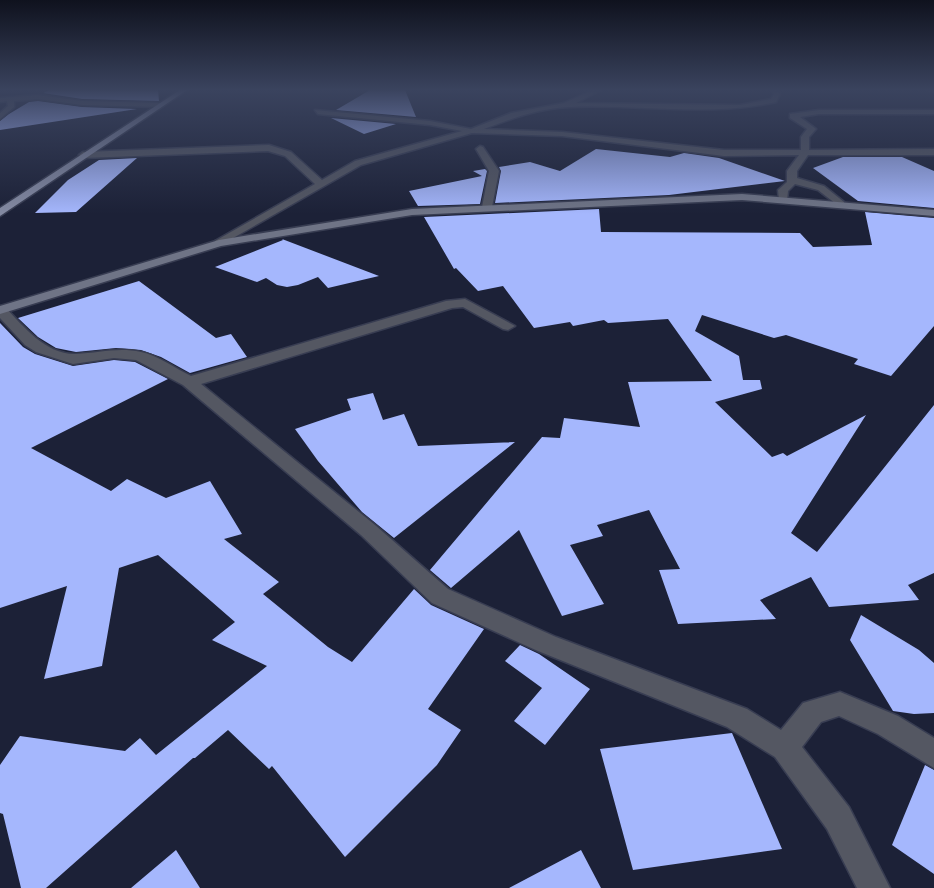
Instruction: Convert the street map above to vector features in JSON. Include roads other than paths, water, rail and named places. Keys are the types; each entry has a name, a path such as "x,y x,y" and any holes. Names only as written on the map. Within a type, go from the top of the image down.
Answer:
{"main road":[{"path":"0,213 120,131"}],"street":[{"path":"219,243 364,161 470,131"},
{"path":"485,131 562,134 724,153 934,152"},
{"path":"783,199 783,190 791,185 792,171 805,153 805,138 810,131"},
{"path":"83,155 269,148 288,154 321,184"},
{"path":"480,149 494,171 487,207"},
{"path":"793,180 821,188 840,204"},
{"path":"874,888 838,818 785,747 737,718 547,644 440,596 368,530 189,382 140,356 114,353 73,359 41,349 30,342 0,310 219,243 412,212 742,196 934,213"},
{"path":"189,382 451,304 465,303 508,326"},
{"path":"785,747 812,712 840,704 888,725 934,754"}]}
